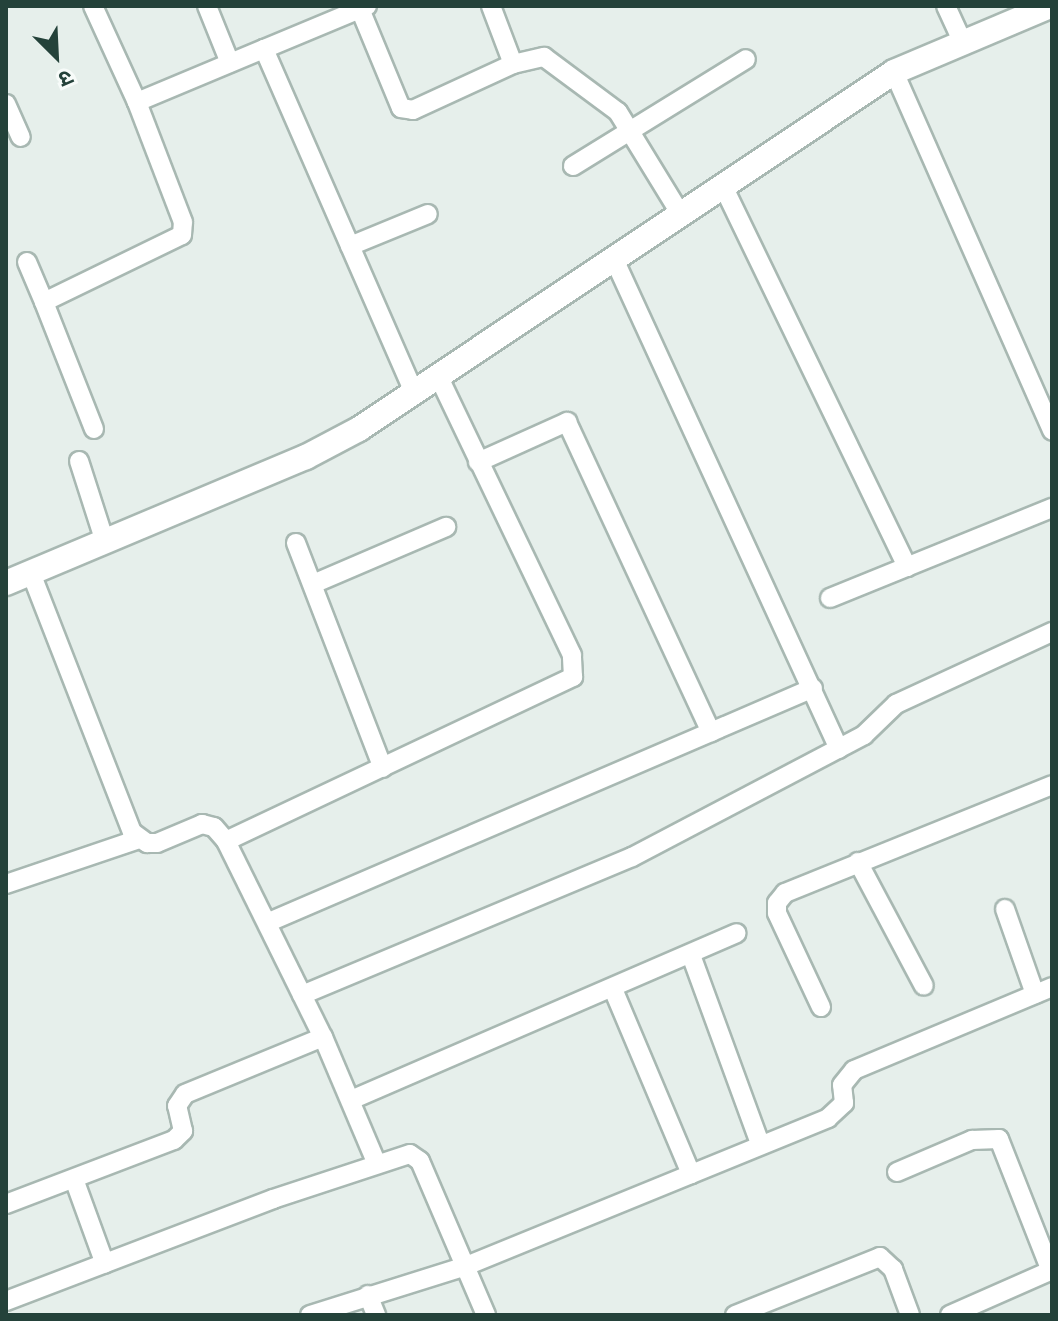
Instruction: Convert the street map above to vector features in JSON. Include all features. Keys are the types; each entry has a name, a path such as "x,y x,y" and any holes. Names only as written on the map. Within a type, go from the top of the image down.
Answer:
{"street":[{"path":"44,302 182,235 183,222 137,102 93,6"},
{"path":"207,6 230,63"},
{"path":"491,6 513,64"},
{"path":"946,6 963,43"},
{"path":"139,839 13,577 105,542 306,457 439,378 894,72 1050,6"},
{"path":"137,102 364,7 397,104 406,110 513,64 544,57 557,63 633,130 681,215"},
{"path":"264,49 414,393"},
{"path":"573,166 746,59"},
{"path":"894,72 1052,431"},
{"path":"6,104 21,137"},
{"path":"724,188 907,567"},
{"path":"350,246 428,214"},
{"path":"614,259 839,749"},
{"path":"27,262 94,429"},
{"path":"226,841 573,677 572,655 439,378"},
{"path":"478,462 567,422 711,732"},
{"path":"79,461 105,542"},
{"path":"830,598 1052,508"},
{"path":"313,584 446,527"},
{"path":"296,543 383,768"},
{"path":"302,995 632,857 864,735 896,704 1052,632"},
{"path":"269,922 813,688"},
{"path":"821,1007 777,903 785,893 1051,789"},
{"path":"6,884 139,839 157,843 202,824 214,827 226,841 269,922 323,1037 376,1162"},
{"path":"858,862 924,986"},
{"path":"310,1315 466,1266 838,1112 844,1103 842,1085 854,1070 1044,991 1005,909"},
{"path":"351,1100 613,989 736,933"},
{"path":"691,955 760,1144"},
{"path":"613,989 691,1174"},
{"path":"6,1204 180,1136 177,1106 185,1094 323,1037"},
{"path":"897,1172 972,1140 999,1139 1051,1270 950,1315"},
{"path":"6,1301 376,1162 410,1154 420,1161 486,1315"},
{"path":"74,1179 105,1264"},
{"path":"735,1315 880,1257 893,1269 910,1315"},
{"path":"368,1295 376,1315"}]}
